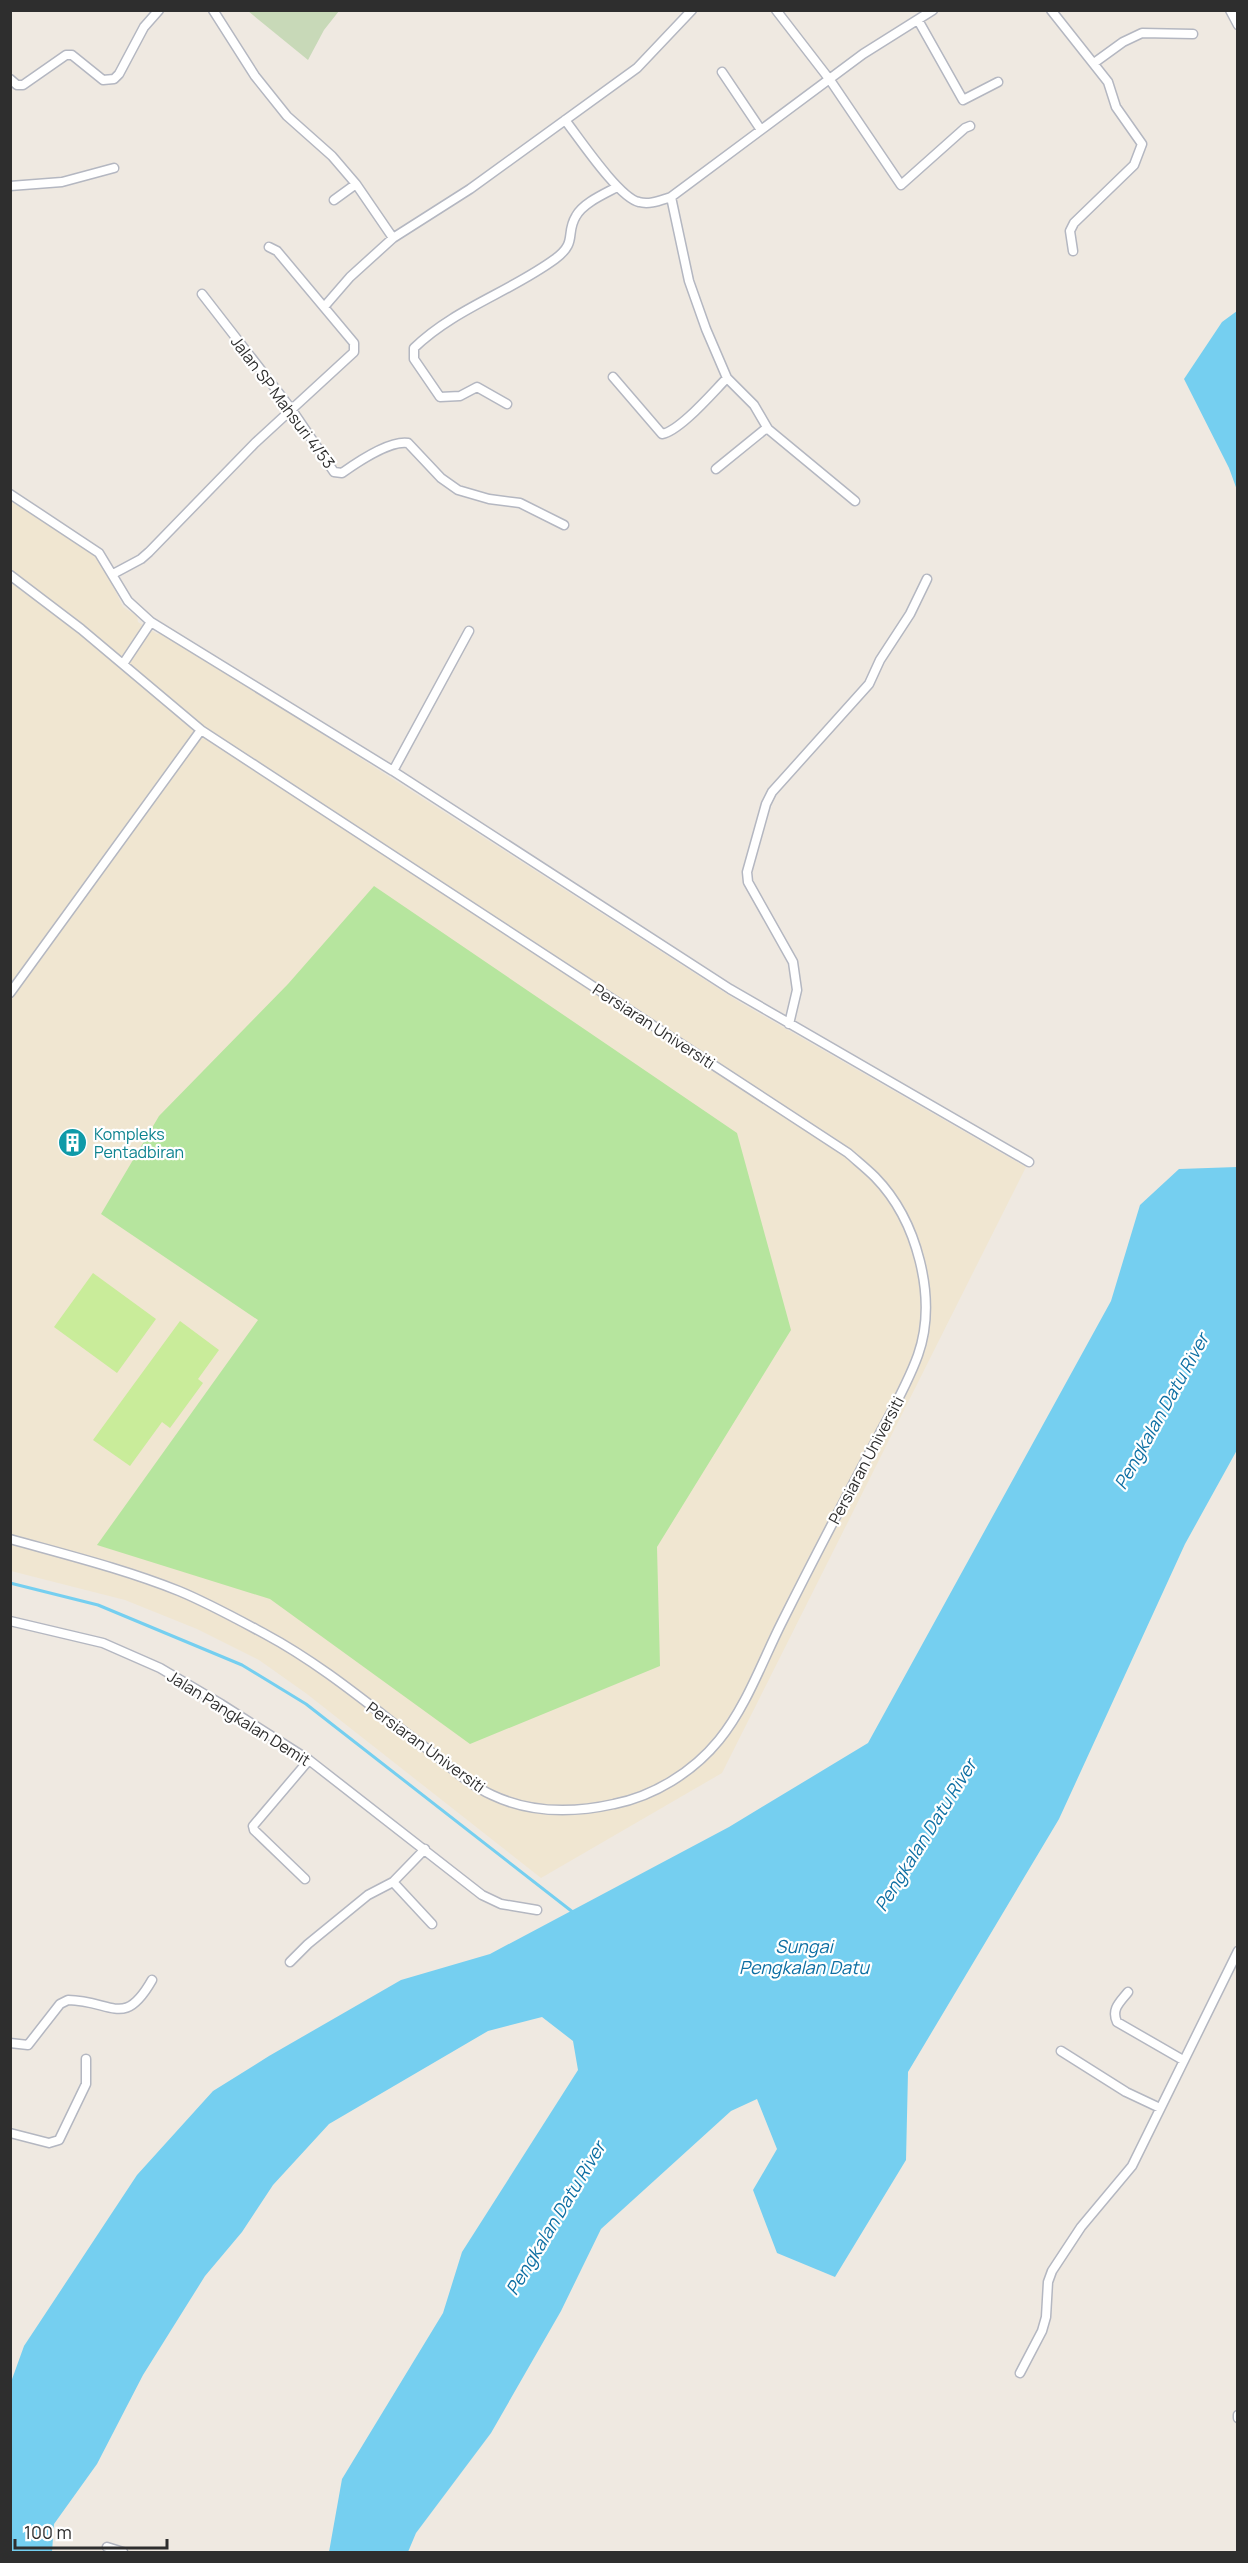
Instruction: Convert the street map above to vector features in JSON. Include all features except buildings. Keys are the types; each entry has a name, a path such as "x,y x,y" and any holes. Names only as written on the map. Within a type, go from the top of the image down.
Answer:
{"street":[{"path":"10,79 17,85 23,85 66,55 72,55 103,80 114,79 119,74 144,27 159,10"},
{"path":"213,10 255,76 287,116 332,156 356,184 393,238"},
{"path":"324,307 350,277 393,238 470,189 637,68 692,10"},
{"path":"776,10 830,80 901,185 970,126"},
{"path":"565,120 617,187 638,202 650,203 671,197 863,54 933,10"},
{"path":"1051,10 1108,82 1116,107 1142,144 1134,165 1074,223 1070,231 1073,250"},
{"path":"1230,10 1238,25"},
{"path":"918,20 963,100 998,82"},
{"path":"1094,63 1123,42 1142,33 1193,34"},
{"path":"722,72 761,130"},
{"path":"10,186 62,182 114,168"},
{"path":"334,200 356,184"},
{"path":"507,404 480,387 460,396 440,397 414,360 414,348 464,311 554,260 570,244 572,226 578,213 617,187"},
{"path":"671,197 689,280 706,329 727,378 754,405 768,429 855,501"},
{"path":"113,574 141,559 149,552 255,443 355,349 354,343 277,251 269,247"},
{"name":"Jalan SP Mahsuri 4/53","path":"202,294 292,410 334,472 342,473 356,463 393,445 408,443 441,478 458,490 489,499 520,503 564,525"},
{"path":"613,377 662,434 682,421 727,378"},
{"path":"716,469 768,429"},
{"path":"10,494 93,549 104,559 132,606 151,622 393,771 730,989 1029,1162"},
{"name":"Persiaran Universiti","path":"10,575 123,664 201,730 848,1153 883,1187 896,1204 914,1242 922,1277 925,1315 919,1352 903,1390 810,1567 740,1708 719,1740 692,1767 665,1785 630,1801 598,1808 565,1811 530,1807 492,1795 459,1773 322,1669 267,1635 180,1592 103,1564 10,1539"},
{"path":"789,1024 797,990 793,962 748,882 747,872 766,804 772,792 869,684 880,660 910,614 927,579"},
{"path":"123,664 151,622"},
{"path":"393,771 469,631"},
{"path":"10,993 201,730"},
{"name":"Jalan Pangkalan Demit","path":"10,1622 103,1643 160,1668 309,1760 482,1894 501,1904 537,1910"},
{"path":"305,1879 254,1830 253,1826 309,1760"},
{"path":"290,1962 308,1944 368,1895 393,1882 425,1849"},
{"path":"393,1882 432,1924"},
{"path":"1020,2373 1042,2331 1046,2317 1048,2282 1052,2271 1081,2227 1132,2166 1238,1951"},
{"path":"10,2043 15,2046 28,2045 60,2004 68,2000 121,2009 130,2008 143,1996 152,1980"},
{"path":"1128,1992 1115,2010 1117,2022 1183,2060"},
{"path":"1061,2050 1126,2092 1160,2108"},
{"path":"10,2133 49,2143 59,2140 86,2084 86,2060"},
{"path":"107,2547 123,2553"}],"shaded area":[{"path":"10,497 93,553 104,567 123,607 137,616 138,622 157,634 164,632 741,1003 1026,1167 722,1773 541,1878 307,1694 259,1660 197,1629 125,1600 11,1571"}],"green space":[{"path":"248,11 339,11 324,30 308,60"},
{"path":"374,886 737,1133 791,1330 657,1547 660,1666 470,1744 270,1599 97,1545 258,1320 101,1214 159,1116 288,984"},
{"path":"93,1273 156,1319 117,1373 54,1327"},
{"path":"180,1321 219,1350 198,1379 203,1383 170,1428 162,1422 130,1466 93,1440"}],"water":[{"path":"1237,311 1237,490 1229,468 1184,379 1222,322"},
{"name":"Sungai Pengkalan Datu","path":"1237,1167 1237,1450 1185,1544 1059,1819 908,2072 906,2160 835,2277 777,2253 753,2190 777,2149 757,2099 731,2111 601,2229 561,2311 491,2433 416,2533 408,2552 329,2552 342,2479 443,2313 462,2252 578,2070 573,2041 542,2017 488,2031 329,2124 273,2185 242,2232 205,2276 143,2375 97,2464 54,2524 52,2552 11,2552 11,2382 24,2346 137,2175 213,2091 269,2056 401,1980 490,1954 729,1827 868,1743 1111,1301 1140,1205 1179,1169"}],"waterway":[{"path":"10,1583 98,1605 242,1665 306,1704 574,1913"}],"place":[{"name":"Kompleks Pentadbiran","path":"73,1143"}],"water label":[{"name":"Pengkalan Datu River","path":"1161,1411"},
{"name":"Pengkalan Datu River","path":"925,1835"},
{"name":"Pengkalan Datu River","path":"555,2218"}]}
